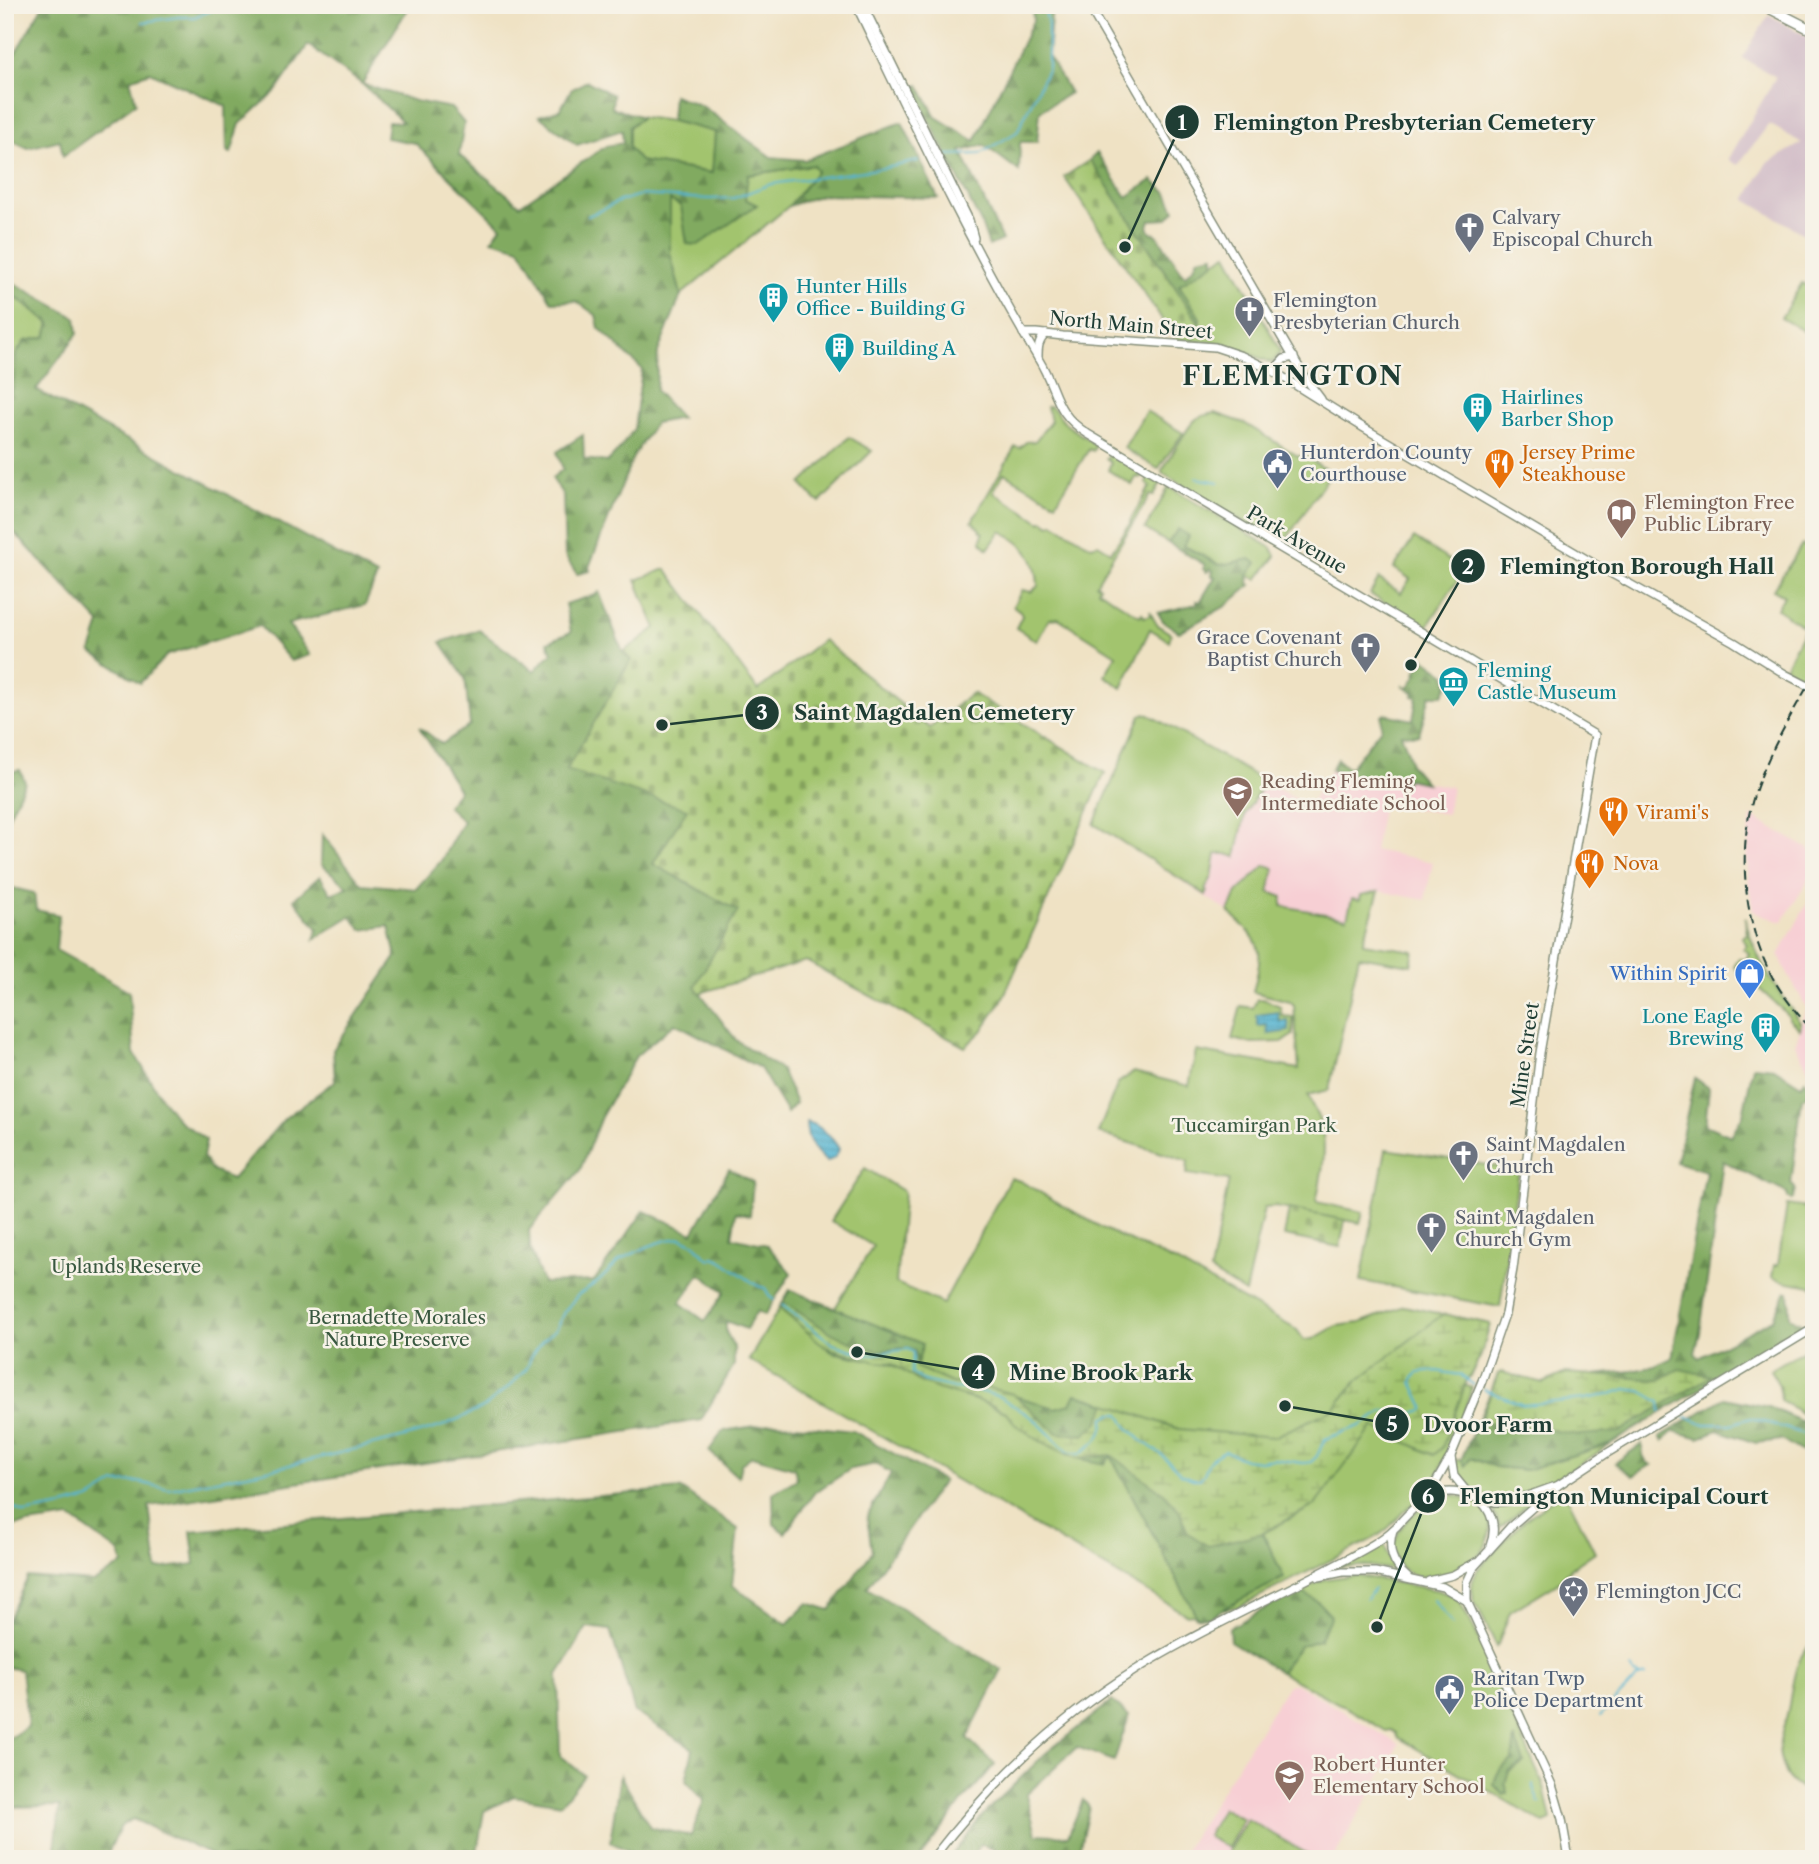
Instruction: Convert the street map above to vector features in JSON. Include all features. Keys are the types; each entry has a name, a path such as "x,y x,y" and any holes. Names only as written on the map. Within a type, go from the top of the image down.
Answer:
{"highway":[{"path":"1763,5 1814,31"}],"street":[{"path":"856,5 963,224 976,245"},
{"path":"863,5 969,220 976,245"},
{"path":"1088,5 1306,379 1324,403"},
{"name":"Park Avenue","path":"976,245 1038,358 1059,405 1081,430 1595,735"},
{"name":"North Main Street","path":"1023,333 1214,347 1242,356 1273,371 1611,574 1814,689"},
{"path":"1038,358 1039,343 1046,334"},
{"path":"1273,371 1284,359 1294,357"},
{"name":"Mine Street","path":"1427,1498 1451,1456 1482,1381 1500,1332 1508,1296 1540,1053 1595,735"},
{"path":"1569,1859 1552,1786 1467,1601 1468,1578 1480,1560 1521,1516 1557,1486 1604,1454 1814,1328"},
{"path":"1451,1456 1454,1476 1469,1494"},
{"path":"932,1859 996,1782 1047,1734 1087,1702 1168,1651 1365,1549 1393,1530 1427,1498 1449,1491 1503,1502 1557,1486"},
{"path":"1479,1499 1489,1510 1494,1525 1489,1550"},
{"path":"1393,1530 1390,1539 1392,1557 1408,1578"},
{"path":"1425,1582 1453,1574 1480,1560"},
{"path":"1305,1581 1335,1573 1375,1572 1447,1588 1467,1601"}],"shaded area":[{"path":"1769,15 1814,40 1814,240 1746,200 1766,164 1802,143 1769,124 1738,165 1728,160 1776,77 1742,58"},
{"name":"Reading Fleming Intermediate School","path":"1146,713 1308,806 1333,765 1452,787 1447,814 1383,804 1374,850 1433,862 1425,900 1372,891 1361,895 1347,918 1282,906 1278,894 1237,893 1229,912 1094,824 1141,715"},
{"path":"1751,816 1814,852 1814,871 1783,921 1753,911 1747,859"},
{"path":"1809,900 1814,903 1814,1079 1795,1045 1807,1008 1779,955"},
{"name":"Robert Hunter Elementary School","path":"1296,1684 1399,1744 1333,1859 1179,1859 1287,1686"}],"green space":[{"path":"43,5 410,5 362,84 308,45 276,91 240,124 231,153 227,152 226,106 150,72 130,79 136,103 63,156 60,140 28,148 5,137 5,71"},
{"path":"1032,5 1052,5 1048,56 1070,93 1040,111 1037,142 1020,142 1019,171 984,145 961,151 1002,240 989,246 981,223 913,88 919,85 936,117 975,141 1033,21"},
{"path":"587,81 613,95 612,108 642,117 629,127 629,148 640,161 712,173 715,132 671,121 673,95 702,106 771,157 805,160 902,122 938,198 822,195 789,206 817,171 813,165 748,175 745,199 757,205 698,245 687,244 681,206 670,200 670,253 681,295 658,352 656,391 681,418 655,423 634,455 589,567 590,571 577,574 565,556 563,495 552,478 563,469 557,452 583,435 584,459 607,462 634,429 642,369 599,328 596,315 576,301 552,302 520,248 492,240 501,227 415,143 386,138 388,122 403,122 362,84 415,101 451,108 464,123 459,155 520,205 606,146 623,143 622,130 577,145 539,116 560,110 571,90"},
{"path":"642,117 716,132 712,173 639,161 629,148 629,127"},
{"path":"1097,153 1127,197 1152,180 1167,193 1175,210 1167,219 1150,220 1148,226 1185,276 1198,258 1214,255 1214,263 1179,285 1200,318 1199,323 1090,160"},
{"path":"1090,160 1199,323 1192,341 1175,338 1064,177"},
{"path":"813,165 817,171 789,206 681,295 670,253 670,199 748,175"},
{"path":"1227,254 1281,352 1272,363 1223,343 1192,341 1200,322 1179,285"},
{"path":"5,278 76,318 78,333 36,390 377,576 365,605 288,624 310,655 291,661 260,626 167,655 140,683 91,652 100,623 5,523 5,398 13,388 16,354 25,341 46,337 50,323 5,289"},
{"path":"1802,283 1814,290 1814,317 1805,332 1781,318"},
{"path":"5,289 50,323 46,337 25,341 16,354 13,388 5,398"},
{"path":"1050,406 1067,425 1096,445 1093,451 1089,449 1056,503 1004,473 993,492 1041,522 1043,520 1050,525 1053,523 1091,546 1098,544 1111,552 1150,487 1146,483 1150,476 1161,483 1154,496 1150,495 1096,584 1100,586 1098,590 1140,616 1142,613 1144,617 1150,615 1150,611 1156,624 1171,634 1169,641 1150,629 1122,688 1105,676 1116,655 1058,618 1049,619 1037,641 1016,628 1022,616 1013,606 1022,590 1031,592 1038,586 1035,567 1023,547 1001,531 988,549 981,542 983,533 972,521 1015,447 1020,448 1026,442 1035,441 1051,421 1047,407"},
{"path":"1146,411 1183,433 1158,469 1124,448"},
{"path":"1215,413 1244,423 1331,473 1285,541 1280,543 1162,473 1194,421"},
{"path":"849,437 872,451 820,502 801,484"},
{"path":"1110,453 1143,473 1141,478 1136,477 1132,485 1108,470 1111,463 1106,459"},
{"path":"1169,487 1272,548 1276,556 1257,579 1220,565 1184,546 1168,543 1145,529"},
{"path":"1178,529 1189,536 1184,546 1220,565 1250,559 1257,563 1248,575 1251,585 1226,606 1179,632 1163,621 1158,613 1197,604 1215,577 1211,575 1213,571 1210,568 1207,572 1203,569 1205,565 1168,543"},
{"path":"1414,538 1464,570 1424,628 1370,594 1379,579 1401,593 1410,579 1394,568"},
{"path":"1802,545 1814,552 1814,665 1806,679 1785,667 1805,628 1777,609 1784,596 1773,590"},
{"path":"666,569 758,690 823,640 930,728 972,693 1105,773 1001,1002 982,1031 965,1047 806,961 700,993 695,986 738,911 653,864 687,809 566,770 631,660 623,652 656,628 636,580"},
{"path":"599,592 623,652 631,660 688,809 653,864 739,911 695,986 736,1040 781,1070 796,1103 787,1113 760,1068 675,1023 636,1056 601,1117 580,1170 529,1230 530,1248 543,1283 594,1281 644,1211 693,1233 729,1169 753,1182 750,1215 736,1212 732,1237 767,1245 791,1273 765,1315 757,1311 746,1329 726,1321 726,1332 734,1347 734,1365 701,1420 149,1506 157,1569 195,1564 191,1531 681,1489 738,1529 732,1585 787,1624 808,1603 830,1610 872,1552 867,1517 891,1473 876,1464 851,1469 815,1492 785,1533 774,1524 773,1493 797,1479 794,1468 752,1456 741,1464 738,1477 709,1451 723,1431 776,1423 853,1431 943,1481 867,1588 1002,1670 967,1738 995,1765 965,1798 919,1859 646,1859 610,1842 620,1775 650,1827 691,1836 704,1800 686,1781 693,1749 635,1712 610,1630 587,1627 558,1675 560,1756 584,1775 561,1804 514,1796 484,1811 477,1852 466,1849 463,1859 220,1859 133,1819 121,1826 105,1859 59,1859 55,1849 60,1806 5,1807 5,1741 28,1726 21,1670 5,1667 5,1625 28,1577 94,1582 123,1564 120,1553 71,1518 5,1527 5,886 34,893 36,910 59,915 56,950 129,991 134,1053 178,1120 206,1140 203,1157 212,1171 232,1179 285,1118 335,1081 333,1050 396,957 389,926 362,930 351,916 314,939 318,929 294,899 320,876 331,894 348,887 321,864 322,834 362,884 416,889 441,861 463,821 447,806 459,790 419,727 442,744 470,725 465,678 441,642 479,630 534,671 552,653 548,642 571,632 565,604","holes":["700,1274 725,1292 705,1321 680,1303"]},
{"path":"1425,659 1446,674 1448,685 1443,695 1430,695 1419,735 1401,734 1411,765 1426,783 1407,779 1406,782 1395,781 1392,784 1331,770 1337,759 1351,767 1381,728 1382,716 1385,714 1413,720 1417,697 1403,685 1408,688"},
{"path":"1146,713 1261,779 1263,785 1245,814 1236,857 1216,854 1212,877 1205,890 1206,895 1094,824 1141,715"},
{"path":"20,770 25,782 5,824 5,773"},
{"name":"Tuccamirgan Park","path":"1265,865 1274,870 1269,892 1283,897 1282,906 1347,918 1352,899 1360,900 1361,895 1379,891 1363,943 1414,951 1411,965 1359,956 1329,1090 1308,1095 1321,1125 1324,1144 1316,1202 1363,1212 1360,1223 1276,1207 1264,1208 1245,1293 1210,1271 1229,1180 1187,1174 1188,1161 1098,1133 1118,1083 1134,1072 1189,1086 1196,1051 1299,1069 1294,1005 1290,1001 1253,992 1259,964 1258,947 1249,932 1229,912 1237,893"},
{"path":"1745,918 1761,962 1801,1024 1800,1029 1734,966 1739,958 1746,960 1749,953 1743,949 1747,945 1742,937 1747,934"},
{"path":"1257,999 1280,1006 1282,1016 1293,1017 1293,1035 1282,1042 1250,1043 1232,1039 1241,1006 1253,1008"},
{"path":"1753,1066 1774,1068 1801,1085 1805,1080 1809,1087 1807,1097 1802,1098 1791,1184 1795,1188 1793,1199 1788,1197 1787,1193 1723,1161 1695,1353 1699,1358 1773,1319 1786,1292 1789,1292 1790,1317 1804,1325 1612,1443 1526,1470 1495,1467 1471,1458 1465,1466 1461,1460 1498,1374 1543,1383 1562,1375 1633,1371 1655,1366 1672,1358 1706,1171 1676,1162 1695,1078 1709,1088 1705,1125 1731,1136 1743,1115"},
{"path":"1386,1149 1519,1170 1500,1307 1361,1281"},
{"path":"865,1168 904,1192 896,1283 943,1304 1010,1178 1020,1181 1106,1230 1174,1261 1297,1330 1304,1340 1313,1339 1336,1326 1360,1323 1404,1306 1490,1324 1481,1355 1465,1385 1472,1388 1458,1429 1439,1472 1431,1486 1375,1538 1238,1607 1197,1613 1197,1617 1187,1615 749,1360 790,1290 835,1308 873,1246 831,1221"},
{"path":"1787,1205 1814,1209 1814,1287 1772,1277 1774,1265 1778,1265"},
{"path":"1289,1209 1345,1220 1340,1247 1284,1236"},
{"path":"790,1290 923,1344 916,1367 951,1383 988,1388 1055,1408 1071,1404 1076,1394 1107,1404 1111,1455 1315,1505 1263,1533 1284,1578 1209,1618 1197,1617 1111,1456 1105,1464 1076,1458 1043,1442 1006,1412 948,1392 890,1364 832,1352 779,1308"},
{"path":"784,1302 828,1331 852,1343 877,1350 904,1348 915,1351 916,1367 951,1383 1013,1394 1057,1433 1084,1435 1098,1423 1107,1404 1179,1429 1274,1437 1334,1409 1356,1382 1443,1314 1490,1324 1481,1355 1466,1383 1442,1448 1434,1455 1373,1427 1315,1505 1263,1533 1208,1546 1188,1533 1179,1510 1165,1494 1111,1455 1076,1458 1042,1442 1016,1425 1006,1412 995,1407 920,1382 891,1363 877,1362 825,1347 780,1308"},
{"path":"1814,1344 1814,1422 1780,1401 1780,1388 1770,1370"},
{"path":"1679,1369 1711,1376 1619,1432 1579,1435 1480,1421 1501,1372 1543,1383 1566,1373 1659,1380"},
{"path":"1724,1398 1769,1407 1814,1427 1814,1459 1782,1440 1756,1443 1717,1430 1699,1438 1675,1431 1663,1441 1660,1437"},
{"path":"1612,1443 1543,1485 1503,1497 1485,1496 1468,1488 1460,1479 1456,1468 1456,1460 1461,1460 1465,1465 1471,1458 1495,1467 1526,1470"},
{"path":"1642,1444 1644,1459 1651,1465 1633,1476 1615,1463"},
{"path":"1562,1492 1566,1494 1595,1552 1572,1568 1557,1583 1510,1612 1497,1647 1474,1600 1471,1585 1477,1570 1521,1523"},
{"path":"1456,1495 1475,1502 1486,1512 1490,1533 1485,1548 1475,1559 1452,1571 1425,1577 1409,1573 1398,1564 1394,1554 1394,1543 1399,1532 1406,1521 1425,1504 1440,1497"},
{"path":"1535,1499 1500,1528 1492,1507"},
{"path":"1384,1544 1394,1570 1369,1566 1338,1567"},
{"path":"1355,1575 1455,1596 1475,1630 1502,1690 1500,1694 1503,1702 1507,1705 1544,1786 1551,1820 1544,1823 1397,1737 1391,1730 1386,1731 1280,1672 1299,1590 1326,1579"},
{"path":"1299,1590 1318,1602 1331,1616 1319,1640 1300,1646 1280,1672 1230,1641 1229,1628"},
{"path":"1814,1641 1814,1796 1787,1777 1781,1764 1779,1748 1795,1672 1802,1655"},
{"path":"1112,1701 1129,1716 1114,1761 1077,1747 1026,1795 1036,1834 1068,1836 1083,1800 1089,1807 1078,1854 1088,1859 1020,1859 980,1844 971,1859 949,1859 983,1815 1046,1753"},
{"path":"1515,1738 1524,1762 1509,1772 1505,1783 1508,1793 1504,1795 1494,1785 1500,1771 1512,1761"},
{"path":"1222,1808 1243,1819 1228,1848 1207,1836"},
{"path":"1247,1819 1309,1855 1307,1859 1224,1859"}],"water":[{"path":"1278,1012 1280,1022 1288,1021 1289,1031 1268,1034 1267,1025 1258,1026 1257,1015"},
{"path":"806,1122 821,1129 839,1149 833,1159 827,1162 814,1149 807,1134"}],"waterway":[{"path":"143,22 194,17 226,5"},
{"path":"945,155 980,154 1017,132 1048,68 1048,25 1044,5"},
{"path":"588,216 640,195 734,198 771,184 918,161"},
{"path":"1196,478 1219,482"},
{"path":"5,1504 25,1513 63,1506 90,1499 115,1483 138,1482 169,1489 273,1469 440,1427 483,1408 510,1386 527,1368 542,1341 555,1330 564,1312 578,1295 599,1281 620,1260 667,1240 681,1238 695,1244 705,1256 719,1259 765,1288 774,1300"},
{"path":"782,1305 833,1344 867,1355 908,1349 913,1352 912,1374 924,1381 1000,1397 1033,1418 1068,1452 1080,1454 1101,1435 1104,1418 1120,1414 1128,1428 1141,1440 1161,1454 1181,1474 1193,1479 1200,1479 1212,1458 1225,1451 1245,1459 1260,1461 1274,1459 1311,1462 1325,1439 1360,1426 1384,1411 1409,1413 1424,1410 1412,1382 1418,1373 1437,1371 1460,1375 1474,1385"},
{"path":"1483,1389 1523,1405 1585,1399 1626,1389 1641,1391 1660,1402 1661,1412"},
{"path":"1681,1416 1705,1424 1731,1424 1751,1418 1814,1439"},
{"path":"1366,1600 1374,1589"},
{"path":"1434,1600 1453,1625"},
{"path":"1631,1668 1634,1674 1640,1676"},
{"path":"1600,1716 1638,1677 1646,1675"},
{"path":"1600,1703 1610,1704"},
{"path":"1533,1784 1541,1803"}],"railway":[{"path":"1814,675 1777,742 1758,784 1751,805 1745,850 1747,897 1757,942 1769,972 1780,990 1814,1032"}],"place":[{"name":"Flemington Presbyterian Cemetery","path":"1125,247"},
{"name":"Calvary Episcopal Church","path":"1469,255"},
{"name":"Hunter Hills Office - Building G","path":"773,324"},
{"name":"Flemington Presbyterian Church","path":"1250,338"},
{"name":"Building A","path":"839,375"},
{"name":"Hairlines Barber Shop","path":"1478,435"},
{"name":"Hunterdon County Courthouse","path":"1277,490"},
{"name":"Jersey Prime Steakhouse","path":"1499,490"},
{"name":"Flemington Free Public Library","path":"1621,540"},
{"name":"Flemington Borough Hall","path":"1411,665"},
{"name":"Grace Covenant Baptist Church","path":"1365,675"},
{"name":"Fleming Castle Museum","path":"1454,708"},
{"name":"Saint Magdalen Cemetery","path":"662,725"},
{"name":"Reading Fleming Intermediate School","path":"1238,819"},
{"name":"Virami's","path":"1613,839"},
{"name":"Nova","path":"1590,890"},
{"name":"Within Spirit","path":"1750,1000"},
{"name":"Lone Eagle Brewing","path":"1766,1054"},
{"name":"Saint Magdalen Church","path":"1463,1182"},
{"name":"Saint Magdalen Church Gym","path":"1432,1255"},
{"name":"Mine Brook Park","path":"857,1352"},
{"name":"Dvoor Farm","path":"1285,1406"},
{"name":"Flemington JCC","path":"1573,1618"},
{"name":"Flemington Municipal Court","path":"1377,1627"},
{"name":"Raritan Twp Police Department","path":"1450,1716"},
{"name":"Robert Hunter Elementary School","path":"1290,1802"}],"district":[{"name":"FLEMINGTON","path":"1293,376"}],"park label":[{"name":"Uplands Reserve","path":"126,1266"},
{"name":"Bernadette Morales Nature Preserve","path":"397,1328"}]}
